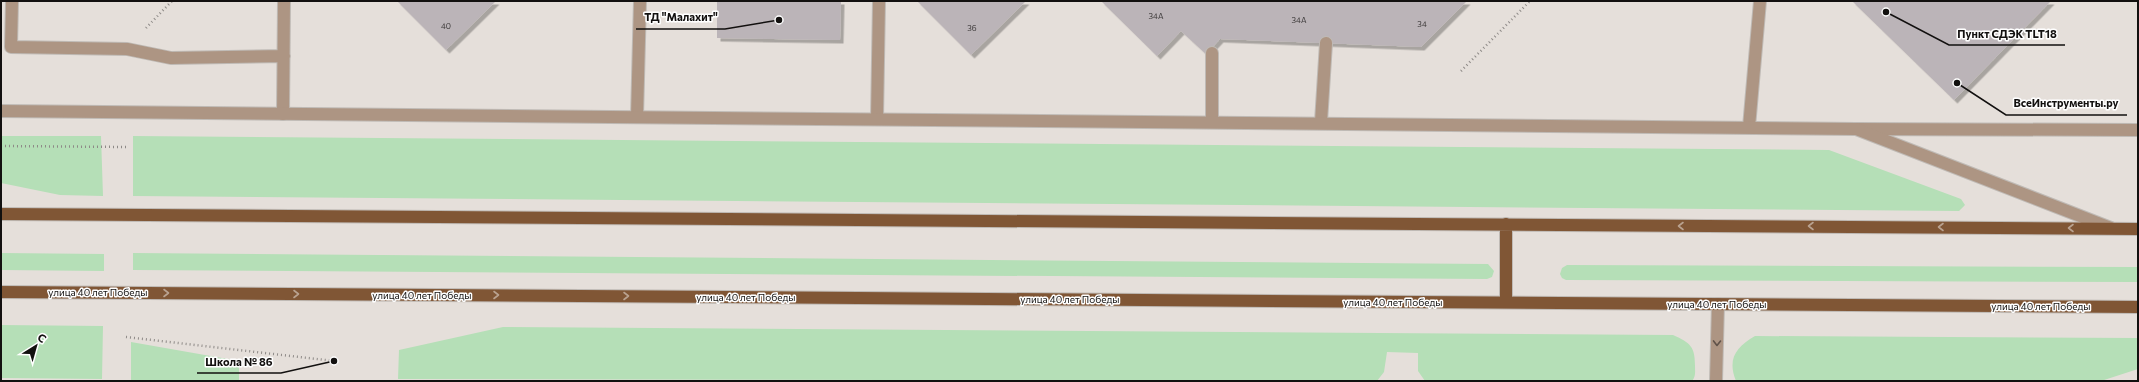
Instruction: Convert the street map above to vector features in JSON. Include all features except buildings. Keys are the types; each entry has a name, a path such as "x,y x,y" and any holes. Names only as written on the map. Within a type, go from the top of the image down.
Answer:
{"main road":[{"path":"1,214 2138,229"},
{"path":"1506,224 1506,302"},
{"name":"улица 40 лет Победы","path":"1,292 2138,307"}],"street":[{"path":"12,1 11,47 127,49 171,58 284,56"},
{"path":"283,114 284,1"},
{"path":"637,117 640,1"},
{"path":"877,119 879,1"},
{"path":"1749,127 1760,1"},
{"path":"1321,122 1326,43"},
{"path":"1212,53 1212,121"},
{"path":"1,111 1321,122 1856,129 2138,130"},
{"path":"1856,129 2111,228"},
{"path":"1716,381 1718,304"}],"path":[{"path":"127,49 172,1"},
{"path":"1460,71 1530,1"},
{"path":"1,146 126,147"},
{"path":"126,337 334,361"}],"green space":[{"path":"1,136 101,136 103,196 60,195 1,183"},
{"path":"133,136 1829,150 1961,199 1965,205 1959,211 133,196"},
{"path":"1,253 104,254 104,271 1,270"},
{"path":"133,253 1488,264 1494,271 1492,277 1487,279 133,270"},
{"path":"1567,265 2138,267 2138,282 1566,280 1562,278 1560,274 1562,268"},
{"path":"1,325 103,326 102,379 1,378"},
{"path":"503,327 1673,335 1691,346 1695,360 1695,372 1692,381 1425,381 1418,371 1418,353 1387,352 1384,372 1377,381 398,379 399,350"},
{"path":"1755,336 2138,338 2138,369 2101,381 1736,381 1732,366 1735,354 1738,349 1748,340"},
{"path":"131,342 239,361 239,381 131,380"}],"place":[{"name":"Пункт СДЭК TLT18","path":"1886,12"},
{"name":"ТД \"Малахит\"","path":"779,20"},
{"name":"ВсеИнструменты.ру","path":"1957,83"},
{"name":"Школа № 86","path":"334,361"}]}
